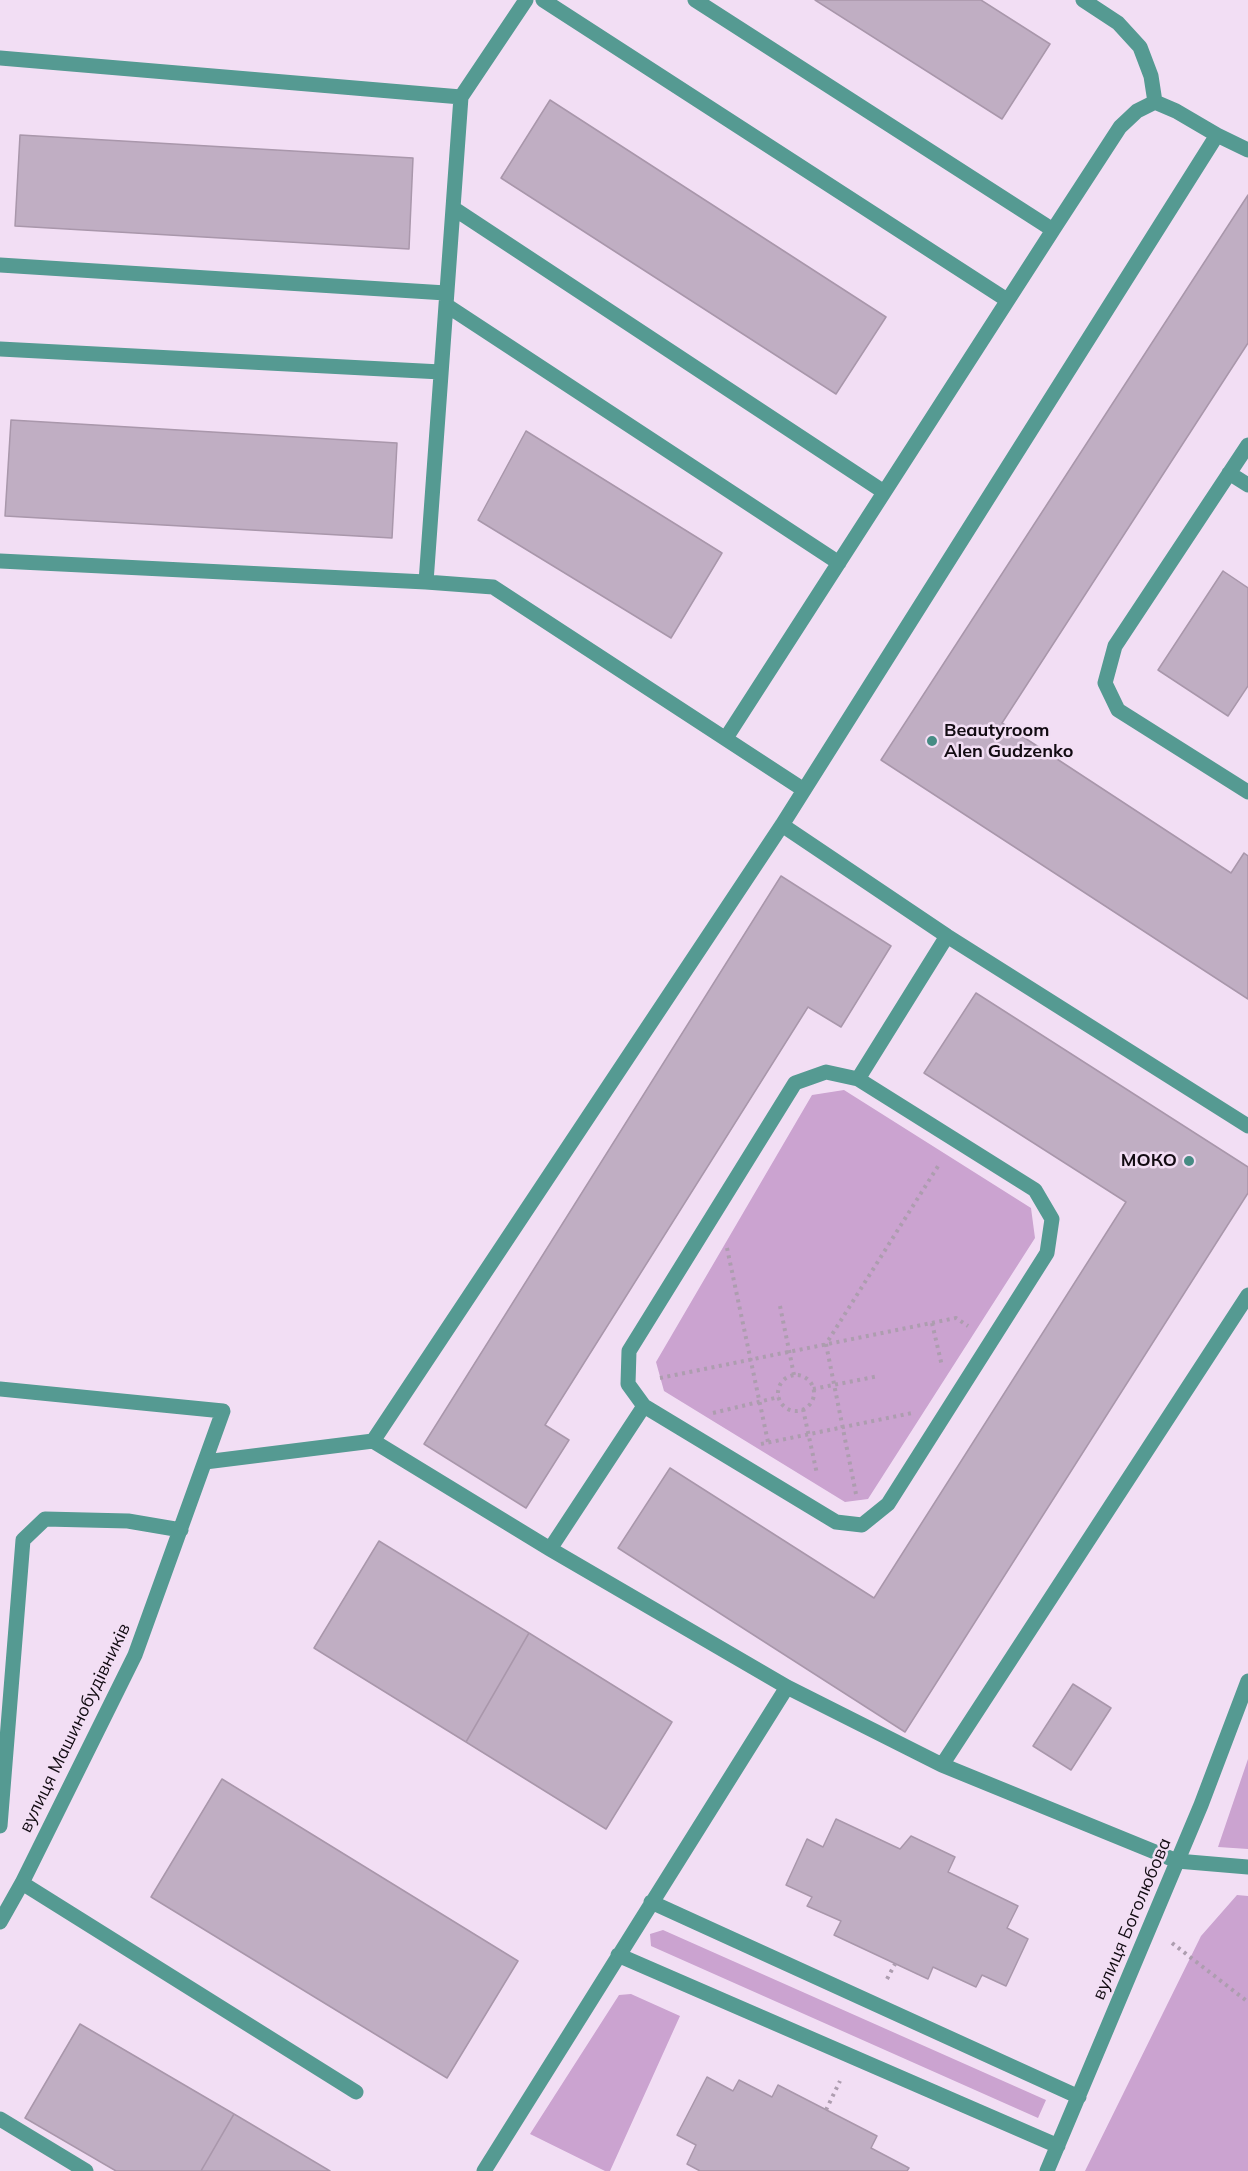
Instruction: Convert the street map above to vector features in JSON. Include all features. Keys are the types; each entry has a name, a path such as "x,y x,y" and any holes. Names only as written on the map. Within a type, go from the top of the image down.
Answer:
{"street":[{"path":"426,582 461,97 526,0"},
{"path":"543,0 1007,300"},
{"path":"695,0 1053,230"},
{"path":"1083,0 1118,23 1140,47 1152,76 1155,102"},
{"path":"0,58 461,97"},
{"path":"726,738 1120,127 1137,111 1155,102 1248,150"},
{"path":"373,1441 782,825 1217,135"},
{"path":"453,208 884,492"},
{"path":"0,265 446,299 839,563"},
{"path":"0,349 441,372"},
{"path":"1248,445 1115,646 1105,683 1118,710 1248,792"},
{"path":"1229,473 1248,485"},
{"path":"0,561 493,587 804,789"},
{"path":"782,825 947,936 1248,1126"},
{"path":"858,1079 947,936"},
{"path":"826,1072 858,1079 1035,1190 1052,1219 1047,1253 888,1504 862,1525 836,1522 644,1406 628,1384 629,1351 795,1083 826,1072"},
{"path":"942,1765 1248,1295"},
{"name":"вулиця Машинобудівників","path":"0,1389 223,1411 135,1655 22,1883 0,1922"},
{"path":"550,1549 644,1406"},
{"path":"205,1462 373,1441 550,1549 787,1687 942,1765 1177,1862 1248,1867"},
{"path":"0,1826 23,1540 45,1519 128,1521 181,1530"},
{"name":"вулиця Боголюбова","path":"1047,2171 1201,1805 1248,1681"},
{"path":"484,2171 787,1687"},
{"path":"22,1883 356,2092"},
{"path":"651,1902 1079,2097"},
{"path":"618,1955 1058,2146"},
{"path":"0,2119 86,2171"}],"path":[{"path":"862,1525 826,1344 955,1139"},
{"path":"718,1207 768,1442"},
{"path":"780,1306 794,1375"},
{"path":"628,1384 956,1318 992,1340"},
{"path":"720,1452 951,1406 932,1323"},
{"path":"794,1375 806,1378 813,1389 812,1401 797,1411 786,1408 777,1394 784,1379 794,1375"},
{"path":"813,1389 879,1376"},
{"path":"713,1413 779,1397"},
{"path":"803,1409 817,1474"},
{"path":"1151,1925 1248,2002"}],"shaded area":[{"path":"844,1090 1031,1208 1035,1238 868,1499 845,1502 664,1391 656,1362 812,1095"},
{"path":"1248,1759 1248,1849 1218,1847"},
{"path":"1237,1895 1248,1896 1248,2171 1085,2171 1201,1936"},
{"path":"663,1930 1046,2100 1038,2118 651,1946 650,1934"},
{"path":"631,1994 680,2016 610,2171 605,2171 530,2134 619,1995"}],"building":[{"path":"815,0 981,0 1050,44 1002,119"},
{"path":"550,100 886,317 836,394 501,178"},
{"path":"20,135 413,158 409,249 15,226"},
{"path":"1248,195 1248,343 1002,723 1231,873 1244,853 1248,856 1248,999 881,760"},
{"path":"11,420 397,443 392,538 5,516"},
{"path":"526,431 722,553 671,638 478,520"},
{"path":"1223,571 1248,588 1248,686 1228,716 1158,670"},
{"path":"781,876 891,946 841,1027 808,1007 545,1425 569,1440 526,1508 424,1444"},
{"path":"976,993 1248,1167 1248,1193 905,1732 618,1548 670,1468 874,1598 1126,1202 924,1073"},
{"path":"379,1541 529,1633 466,1742 314,1648"},
{"path":"529,1633 672,1722 606,1829 466,1742"},
{"path":"1073,1684 1111,1708 1071,1770 1033,1746"},
{"path":"222,1779 518,1961 447,2078 151,1897"},
{"path":"836,1819 900,1849 911,1836 955,1857 948,1872 1018,1906 1007,1928 1028,1939 1006,1986 982,1975 976,1987 933,1967 928,1979 834,1935 841,1921 807,1906 812,1897 786,1885 807,1839 823,1847"},
{"path":"80,2024 234,2114 201,2171 116,2171 25,2118"},
{"path":"707,2077 733,2091 739,2080 772,2097 778,2085 877,2136 871,2148 909,2168 907,2171 700,2171 687,2164 696,2145 677,2135"},
{"path":"234,2114 330,2171 201,2171"}],"place":[{"name":"Beautyroom Alen Gudzenko","path":"932,741"},
{"name":"МОКО","path":"1189,1161"}]}
